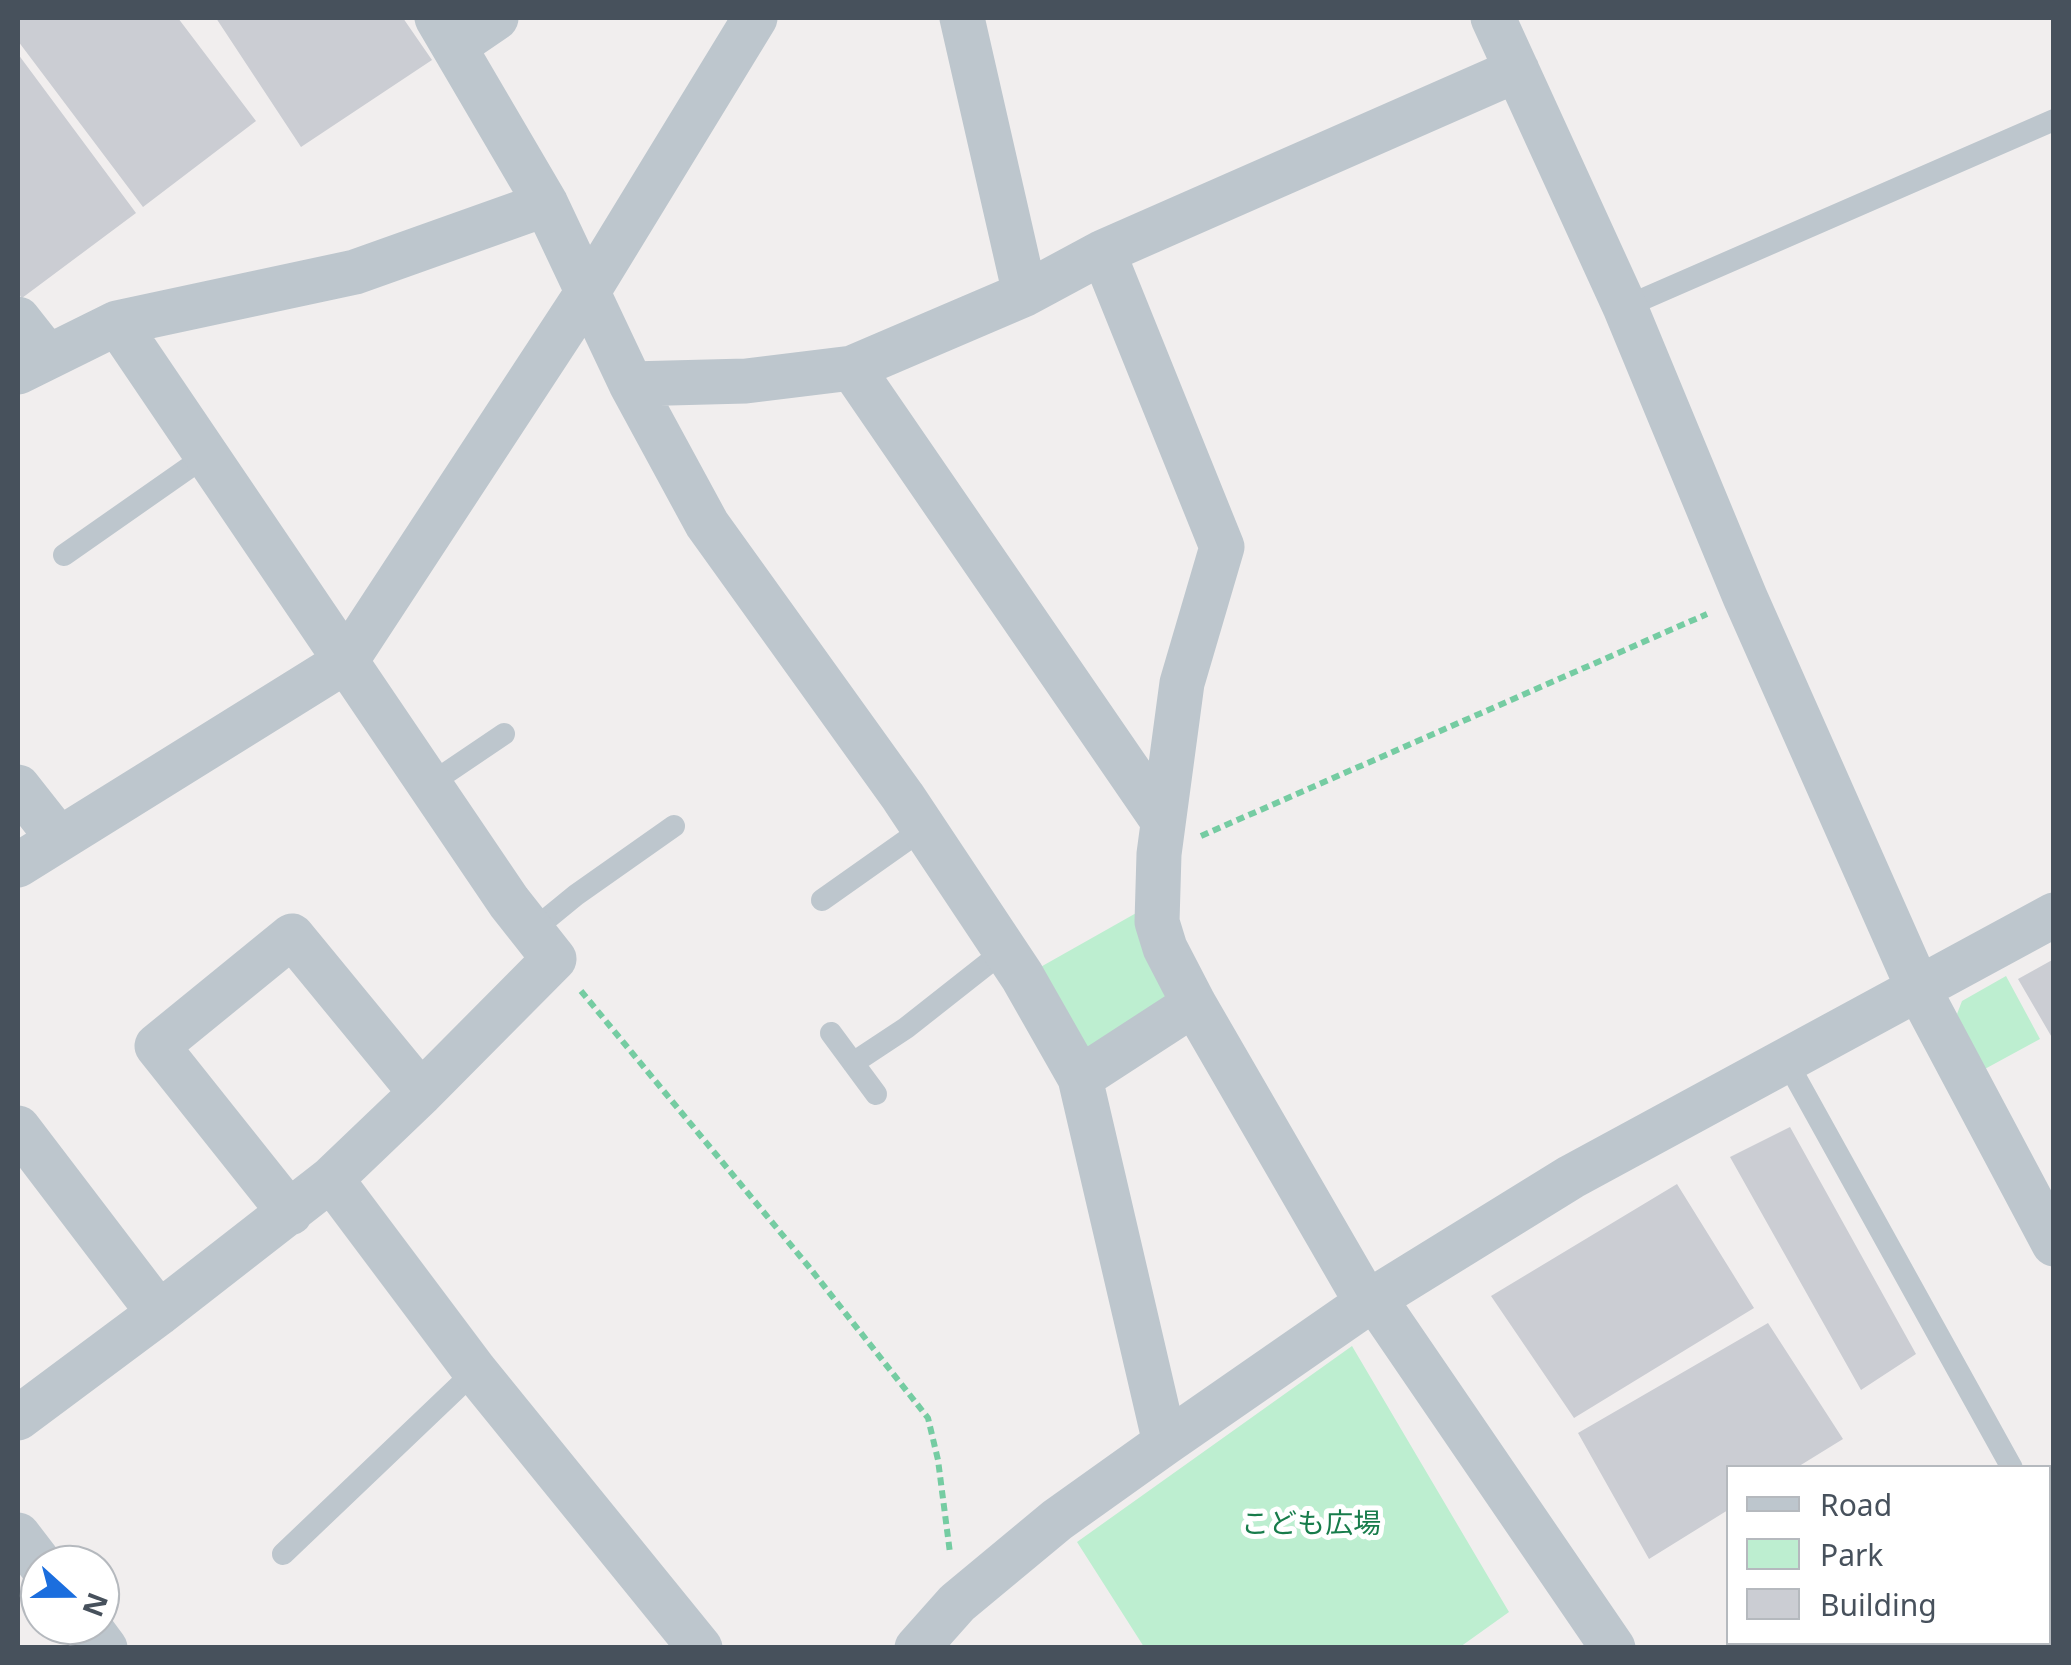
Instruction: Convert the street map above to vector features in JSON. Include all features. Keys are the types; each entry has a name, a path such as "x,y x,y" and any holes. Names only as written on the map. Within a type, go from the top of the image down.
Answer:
{"street":[{"path":"496,18 446,32 546,204 630,384 707,524 924,828 1005,950 1080,1078 1164,1443"},
{"path":"18,865 346,661 586,294 755,18"},
{"path":"962,18 1025,294"},
{"path":"1494,18 1626,307 1745,597 1919,990 2054,1244"},
{"path":"630,384 746,382 852,368 1025,294 1103,252 1518,70"},
{"path":"18,319 32,365 117,323 356,272 546,204"},
{"path":"1103,252 1222,547 1182,683 1161,838 1157,922 1165,948 1194,1004 1370,1300 1612,1648"},
{"path":"18,1418 160,1314 331,1178 421,1093 543,945 509,902 117,323"},
{"path":"852,368 1161,838"},
{"path":"18,786 58,839"},
{"path":"917,1648 956,1603 1057,1520 1370,1300 1571,1177 2054,916"},
{"path":"290,1212 157,1046 292,936 421,1093"},
{"path":"1080,1078 1194,1004"},
{"path":"18,1128 160,1314"},
{"path":"331,1178 476,1372 700,1648"}],"lane":[{"path":"1626,307 2054,120"},
{"path":"64,554 207,456"},
{"path":"430,784 504,734"},
{"path":"543,945 576,895 674,826"},
{"path":"822,900 924,828"},
{"path":"853,1063 906,1028 1005,950"},
{"path":"831,1033 876,1094"},
{"path":"1787,1062 2010,1465"},
{"path":"283,1554 476,1372"}],"path":[{"path":"1161,838 1745,597"},
{"path":"543,945 928,1418 938,1460 956,1603"}],"green space":[{"path":"1138,912 1167,1002 1088,1049 1037,969"},
{"path":"2006,976 2040,1039 1983,1070 1957,1014 1962,1001"},
{"name":"こども広場","path":"1352,1346 1509,1612 1460,1647 1144,1647 1077,1542"}],"building":[{"path":"18,18 178,18 256,121 143,207 18,41"},
{"path":"216,18 403,18 432,60 301,147"},
{"path":"18,54 136,213 22,298 18,293"},
{"path":"2054,959 2054,1041 2018,979"},
{"path":"1790,1127 1916,1354 1861,1390 1730,1157"},
{"path":"1677,1184 1754,1308 1574,1418 1491,1296"},
{"path":"1768,1323 1843,1439 1801,1465 1726,1465 1726,1511 1649,1559 1578,1433"}]}
